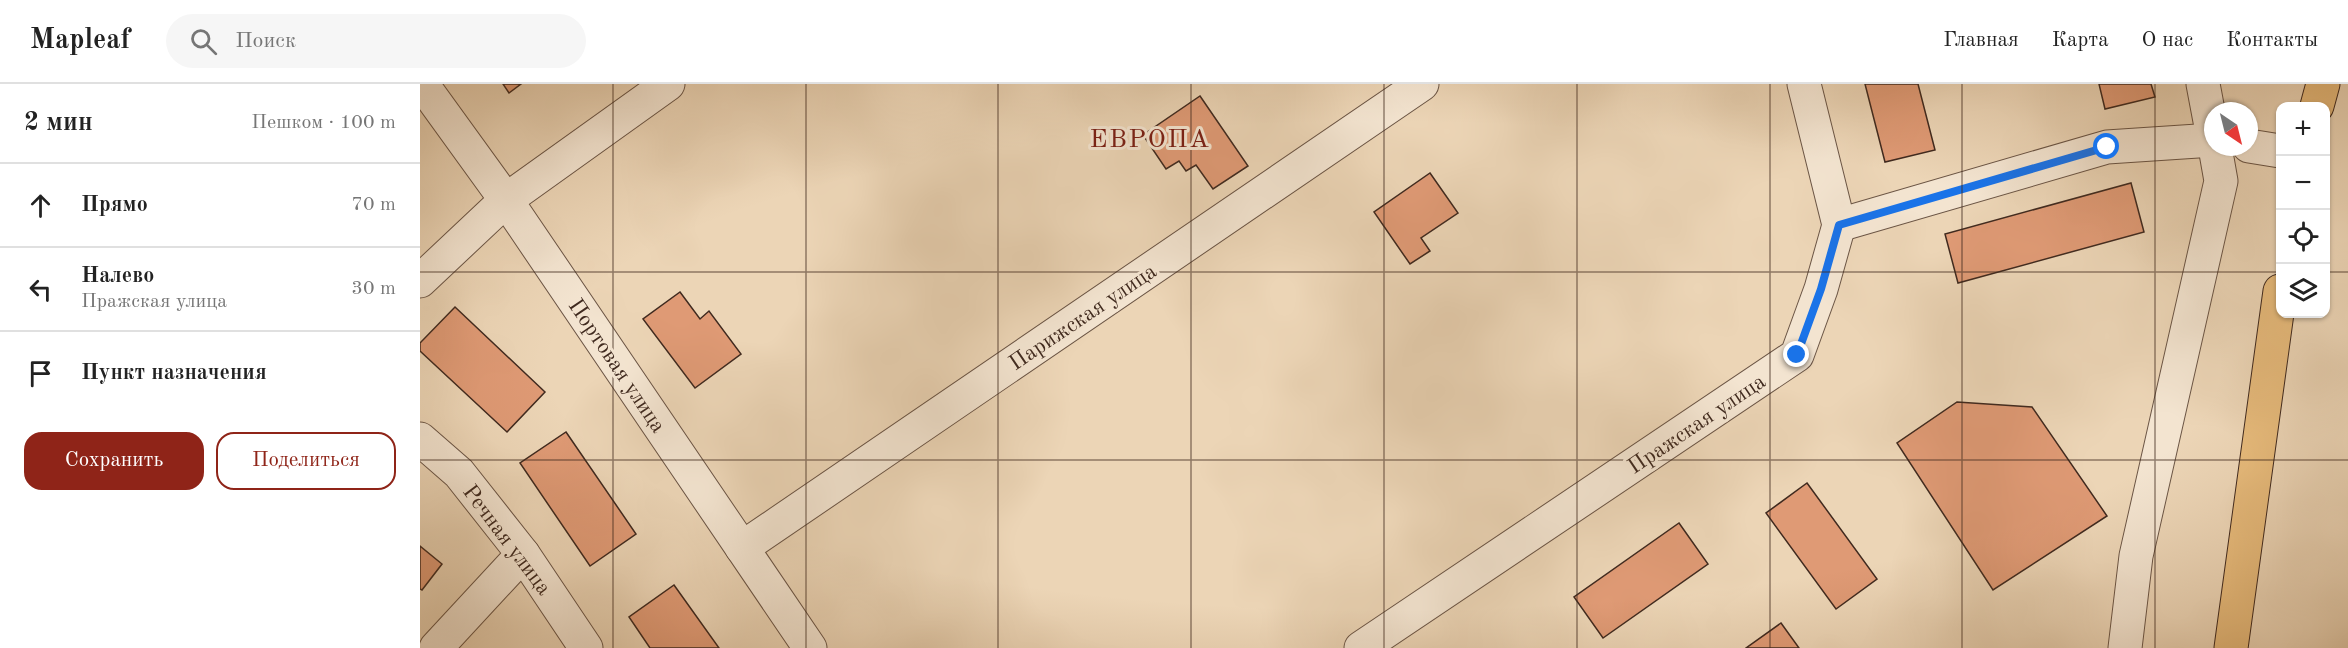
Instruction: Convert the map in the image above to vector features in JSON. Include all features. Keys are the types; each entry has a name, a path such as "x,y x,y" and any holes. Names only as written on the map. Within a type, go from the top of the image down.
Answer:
{"main road":[{"path":"2319,102 2323,84"},
{"path":"2230,648 2276,318"}],"street":[{"name":"Портовая улица","path":"422,84 506,200 810,648"},
{"path":"420,281 506,200 668,84"},
{"name":"Парижская улица","path":"742,548 1422,84"},
{"name":"Пражская улица","path":"1361,648 1797,355 1821,289 1839,225 1804,84"},
{"path":"2203,84 2206,102"},
{"path":"1839,225 2107,147 2204,139"},
{"path":"2258,147 2276,150"},
{"path":"2125,648 2136,556 2221,181 2217,156"},
{"name":"Речная улица","path":"420,439 459,473 524,554 586,648"},
{"path":"436,648 524,554"}],"building":[{"path":"503,84 521,84 509,93"},
{"path":"1865,84 1918,84 1935,150 1885,162"},
{"path":"2099,84 2151,84 2155,97 2105,109"},
{"path":"1200,96 1248,166 1213,189 1196,165 1186,171 1179,161 1166,169 1143,135"},
{"path":"1430,173 1458,213 1421,238 1430,251 1410,264 1374,212"},
{"path":"2131,183 2144,232 1958,283 1945,234"},
{"path":"680,292 700,319 709,311 741,354 695,388 643,319"},
{"path":"455,307 545,392 507,432 420,351 420,343"},
{"path":"1957,402 2032,407 2107,516 1993,590 1897,443"},
{"path":"566,432 636,534 590,566 520,463"},
{"path":"1807,483 1877,579 1836,609 1766,513"},
{"path":"1679,523 1708,564 1603,638 1574,597"},
{"path":"420,546 442,564 422,590 420,589"},
{"path":"674,585 719,648 650,648 629,617"},
{"path":"1781,623 1799,648 1746,648"}],"district":[{"name":"ЕВРОПА","path":"1150,138"}],"route":[{"path":"1797,355 1821,289 1839,225 2107,147"}]}
